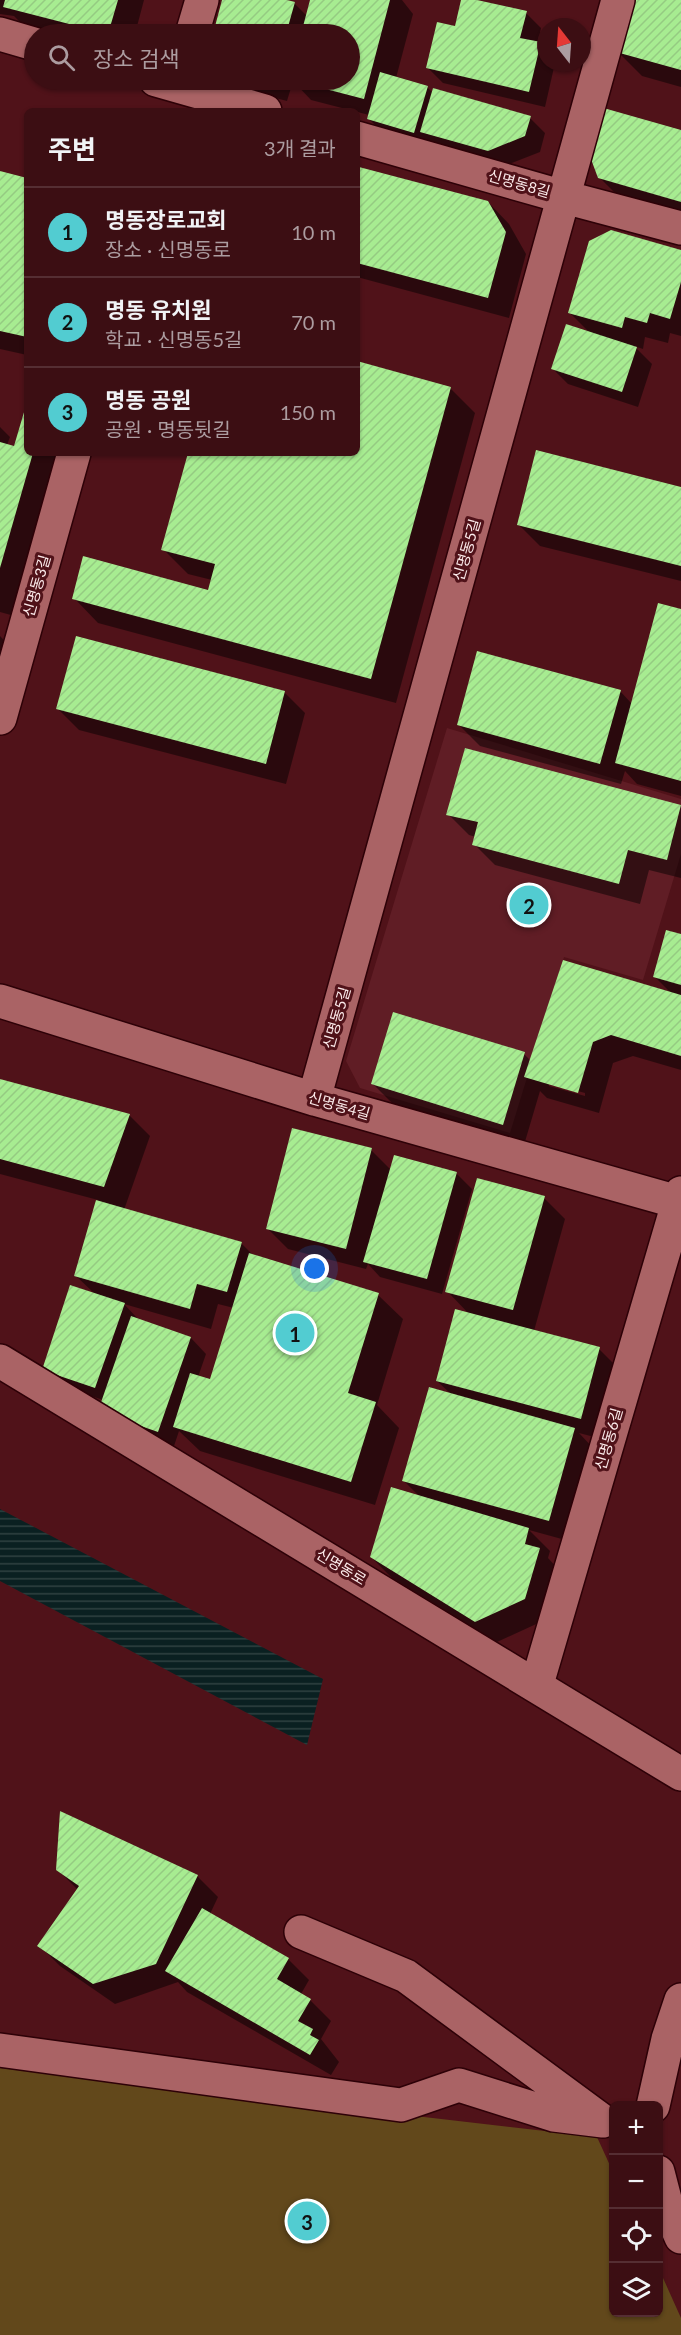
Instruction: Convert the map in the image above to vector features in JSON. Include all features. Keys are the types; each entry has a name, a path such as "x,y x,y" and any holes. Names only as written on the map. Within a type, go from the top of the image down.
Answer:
{"street":[{"path":"195,24 202,0"},
{"name":"신명동5길","path":"314,1099 618,0"},
{"path":"0,34 24,41"},
{"path":"174,90 252,108"},
{"name":"신명동8길","path":"360,139 681,228"},
{"name":"신명동3길","path":"0,718 73,456"},
{"name":"신명동4길","path":"0,1001 314,1099 680,1200"},
{"name":"신명동6길","path":"537,1684 680,1200"},
{"name":"신명동로","path":"0,1361 537,1684 681,1774"},
{"path":"301,1932 406,1976 608,2125"},
{"path":"654,2101 668,2039 681,2000"},
{"path":"0,2050 401,2105 459,2085 555,2115 608,2125"},
{"path":"663,2191 681,2237"}],"shaded area":[{"path":"447,728 681,799 681,854 643,980 564,957 510,1133 360,1088 346,1061"},
{"path":"0,2068 597,2137 609,2163 609,2317 663,2317 663,2278 681,2318 681,2335 0,2335"}],"water":[{"path":"0,1509 323,1679 307,1745 0,1581"}],"building":[{"path":"5,0 118,0 111,24 69,24 3,7"},
{"path":"222,0 295,2 289,24 216,24"},
{"path":"310,0 390,0 364,99 329,90 360,90 360,24 304,24"},
{"path":"461,0 477,0 527,11 520,38 537,41 537,59 529,92 426,68 437,22 455,26"},
{"path":"631,0 681,0 681,70 616,52"},
{"path":"380,72 428,86 414,133 367,119"},
{"path":"433,88 531,116 525,136 488,151 420,132"},
{"path":"600,107 681,130 681,202 598,178 588,151"},
{"path":"360,167 488,201 506,232 488,298 360,264"},
{"path":"0,171 24,177 24,336 0,331"},
{"path":"611,230 681,250 681,282 670,319 650,313 647,323 625,317 622,328 568,313 589,241"},
{"path":"566,324 637,347 622,392 551,369"},
{"path":"360,362 451,387 371,679 72,599 83,556 208,590 215,564 161,550 187,456 360,456"},
{"path":"24,412 24,456 32,456 0,568 0,442 14,446"},
{"path":"536,450 681,487 681,566 517,525"},
{"path":"658,603 681,609 681,781 615,763"},
{"path":"76,636 285,691 266,764 56,709"},
{"path":"477,651 621,690 600,764 457,725"},
{"path":"465,748 681,805 667,860 628,850 619,884 472,845 478,822 446,815"},
{"path":"666,930 681,934 681,985 653,977"},
{"path":"563,960 681,995 681,1056 611,1035 593,1042 578,1093 524,1077"},
{"path":"393,1012 525,1052 503,1125 371,1084"},
{"path":"0,1079 130,1114 104,1187 0,1159"},
{"path":"292,1128 372,1148 346,1249 266,1229"},
{"path":"394,1155 457,1172 427,1279 363,1262"},
{"path":"477,1178 545,1196 513,1310 445,1292"},
{"path":"96,1200 242,1242 227,1292 197,1284 190,1309 74,1276"},
{"path":"249,1253 379,1293 348,1393 376,1402 351,1482 173,1427 190,1373 210,1379"},
{"path":"70,1285 125,1303 95,1388 42,1370"},
{"path":"455,1309 600,1347 581,1419 436,1381"},
{"path":"131,1316 191,1337 158,1432 98,1411"},
{"path":"429,1387 575,1428 549,1521 402,1481"},
{"path":"391,1487 529,1528 525,1544 540,1548 525,1599 475,1622 370,1557"},
{"path":"60,1811 198,1875 156,1964 93,1984 37,1946 79,1886 56,1870"},
{"path":"202,1908 289,1958 277,1979 311,1999 298,2021 313,2029 310,2035 319,2040 310,2055 165,1971"}],"place":[{"name":"명동 유치원","path":"529,905"},
{"name":"명동장로교회","path":"295,1333"},
{"name":"명동 공원","path":"307,2221"}]}
